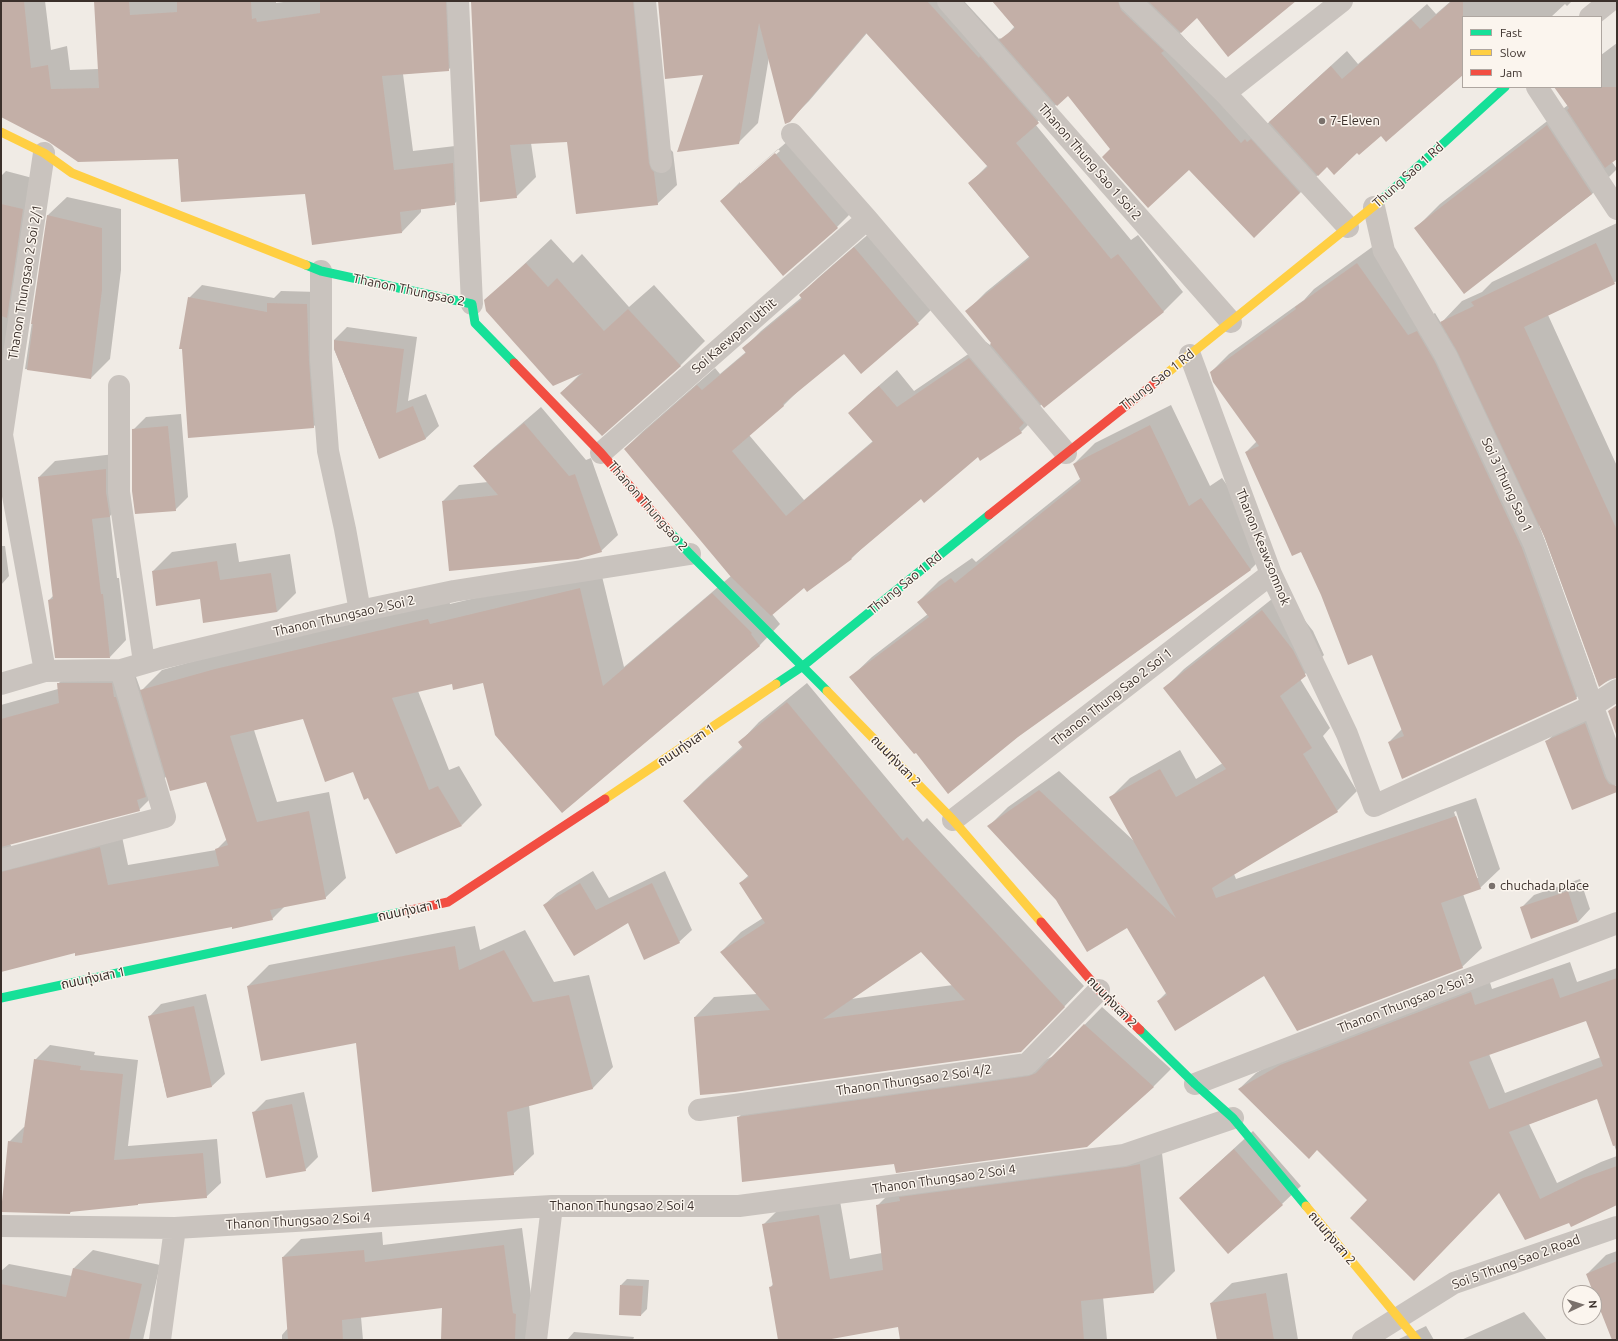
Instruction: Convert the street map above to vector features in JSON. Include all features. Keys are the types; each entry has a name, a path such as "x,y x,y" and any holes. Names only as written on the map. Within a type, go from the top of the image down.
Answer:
{"street":[{"path":"458,1 472,304"},
{"path":"645,1 661,162"},
{"name":"Thanon Thung Sao 1 Soi 2","path":"948,1 1232,322"},
{"path":"1130,1 1225,93 1348,227"},
{"path":"1225,93 1342,1"},
{"path":"1591,16 1610,1"},
{"name":"Thung Sao 1 Rd","path":"804,666 1066,453 1232,322 1374,207 1504,88"},
{"path":"1538,88 1617,210"},
{"name":"Thanon Thungsao 2","path":"1,132 44,153 72,173 321,271 472,304 475,323 601,453 690,554 804,666"},
{"path":"792,134 867,219 1066,453"},
{"name":"Thanon Thungsao 2 Soi 2/1","path":"44,153 2,435 45,671"},
{"name":"Soi 3 Thung Sao 1","path":"1374,207 1384,251 1446,356 1534,543 1617,774"},
{"name":"Soi Kaewpan Uthit","path":"601,453 867,219"},
{"path":"321,271 321,360 328,451 345,529 360,611"},
{"name":"Thanon Keawsomnok","path":"1190,355 1271,574 1347,734 1374,806 1592,706"},
{"path":"119,386 119,492 144,662"},
{"name":"Thanon Thungsao 2 Soi 2","path":"1,684 45,671 121,670 144,662 360,611 454,591 690,554"},
{"name":"Thanon Thung Sao 2 Soi 1","path":"953,820 1271,574"},
{"name":"ถนนทุ่งเสา 2","path":"804,666 953,820 1099,990 1233,1118 1417,1340"},
{"name":"ถนนทุ่งเสา 1","path":"1,998 448,902 534,847 804,666"},
{"path":"1,860 165,818 121,670"},
{"path":"1592,706 1617,690"},
{"name":"Thanon Thungsao 2 Soi 3","path":"1196,1084 1617,923"},
{"name":"Thanon Thungsao 2 Soi 4/2","path":"699,1110 1027,1064 1099,990"},
{"name":"Thanon Thungsao 2 Soi 4","path":"1,1226 175,1228 552,1206 747,1205 1124,1155 1233,1118"},
{"path":"536,1340 552,1206"},
{"name":"Soi 5 Thung Sao 2 Road","path":"1363,1340 1399,1319 1454,1283 1617,1227"},
{"path":"160,1340 175,1228"}],"building":[{"path":"1,1 24,1 31,68 48,65 51,89 99,88 94,1 129,1 130,15 177,12 177,1 251,1 252,19 256,18 257,22 320,13 320,1 446,1 449,71 382,76 394,170 453,163 455,205 400,212 402,233 312,245 305,194 181,202 178,159 78,162 49,142 1,117"},
{"path":"471,1 633,1 649,163 654,172 658,205 576,214 567,142 510,145 517,198 480,202"},
{"path":"658,1 927,1 979,58 980,56 1039,123 1016,143 1111,259 1118,254 1164,312 1044,408 990,344 991,343 965,311 1030,258 968,183 988,167 866,33 790,122 785,124 759,23 739,144 677,152 703,75 665,79"},
{"path":"992,1 1118,1 1121,10 1164,51 1161,53 1241,143 1245,139 1247,142 1251,139 1300,193 1254,238 1189,170 1148,208 1102,157 1110,149 1068,96 1057,106 999,40 1015,28"},
{"path":"1148,1 1296,1 1228,57 1197,18 1181,33"},
{"path":"1452,1 1463,1 1462,76 1386,142 1381,136 1359,155 1357,153 1334,175 1327,167 1318,176 1269,122 1331,66 1342,79 1411,19 1420,29"},
{"path":"1617,87 1617,159 1605,168 1567,110 1569,108 1555,88"},
{"path":"1547,125 1592,194 1464,294 1414,228"},
{"path":"775,153 838,228 783,276 720,201"},
{"path":"1,204 23,209 7,318 1,316"},
{"path":"47,215 102,228 102,290 91,379 27,370 33,324 31,324"},
{"path":"1596,243 1615,284 1524,327 1617,530 1617,678 1610,679 1599,687 1545,538 1457,351 1440,322 1474,306 1471,302"},
{"path":"854,247 919,324 861,374 844,354 783,404 784,406 732,451 786,516 873,442 848,413 879,386 897,407 969,358 1024,423 1019,428 1022,433 980,461 978,457 924,503 921,499 851,558 852,559 807,592 804,588 771,616 731,577 624,449 697,385 702,390 746,353 742,348 802,299 799,295"},
{"path":"526,263 548,287 557,278 604,331 628,309 681,366 602,436 560,393 583,373 553,386 486,311 484,300"},
{"path":"1357,263 1408,335 1417,331 1435,362 1522,548 1577,699 1402,779 1388,742 1404,736 1372,655 1348,665 1321,595 1301,552 1292,556 1245,452 1259,446 1213,382 1210,372 1296,309 1295,307"},
{"path":"188,297 267,312 267,303 307,304 309,361 314,428 188,438 182,349 179,349"},
{"path":"334,340 404,349 396,413 413,406 426,439 379,459 334,349"},
{"path":"524,423 569,476 575,474 602,552 578,559 449,571 442,501 498,495 473,466"},
{"path":"1150,425 1189,506 1201,498 1251,570 1018,737 948,794 916,753 914,754 849,677 929,617 917,602 951,578 955,583 1081,481 1073,464"},
{"path":"168,426 176,511 135,514 132,491 132,429"},
{"path":"106,469 106,492 110,517 92,519 101,594 103,594 110,658 55,658 48,600 53,599 38,477"},
{"path":"217,561 220,580 271,573 277,612 203,623 200,599 156,606 152,571"},
{"path":"580,588 603,686 712,593 752,633 751,634 760,646 562,813 495,735 483,683 453,690 452,684 392,698 429,790 438,786 462,826 396,854 368,798 364,800 353,772 325,782 303,719 230,736 257,822 309,811 326,899 270,910 273,920 232,929 232,927 75,956 75,953 1,972 1,872 100,847 108,885 219,866 215,849 228,845 206,782 170,791 140,690 215,669 428,619 430,624"},
{"path":"1262,610 1293,650 1306,676 1280,696 1312,748 1303,754 1338,812 1212,888 1216,898 1456,816 1481,889 1441,903 1463,968 1297,1031 1264,976 1175,1031 1157,1001 1167,995 1127,928 1087,952 1056,900 987,826 1039,790 1176,918 1109,797 1160,769 1176,797 1226,769 1163,688"},
{"path":"57,683 112,683 114,697 116,697 146,797 137,800 140,811 1,847 1,719 59,703"},
{"path":"787,702 903,841 907,837 1065,1007 1021,1052 735,1092 700,1095 694,1017 770,1010 720,952 765,923 739,883 749,877 683,801 743,748 738,742","holes":["921,952 965,1000 823,1019"]},
{"path":"1617,705 1617,737 1608,711"},
{"path":"1585,723 1605,778 1609,784 1617,786 1617,792 1572,810 1545,741"},
{"path":"580,883 596,910 652,883 680,943 644,960 628,923 574,956 543,905"},
{"path":"1568,891 1578,922 1531,939 1520,907"},
{"path":"455,946 459,970 504,950 533,1002 569,995 593,1089 507,1112 514,1175 372,1192 356,1043 261,1061 247,986"},
{"path":"1553,978 1560,998 1617,978 1617,1145 1613,1146 1597,1099 1509,1132 1540,1199 1583,1178 1617,1166 1617,1205 1571,1227 1569,1223 1525,1240 1499,1193 1414,1281 1350,1218 1367,1200 1317,1150 1309,1159 1238,1089 1280,1065 1471,992 1475,1005","holes":["1586,1021 1603,1066 1489,1109 1469,1062"]},
{"path":"194,1006 212,1087 167,1098 148,1016"},
{"path":"1084,1024 1154,1087 1087,1147 896,1173 894,1164 742,1182 737,1117 1029,1076 1036,1073"},
{"path":"34,1059 81,1066 80,1070 123,1074 114,1160 203,1153 207,1198 138,1204 70,1212 70,1214 1,1212 8,1141 22,1143"},
{"path":"292,1104 306,1171 266,1178 252,1112"},
{"path":"1234,1149 1283,1205 1228,1254 1179,1198"},
{"path":"1140,1164 1154,1293 1081,1301 1084,1340 900,1340 898,1327 826,1340 778,1340 769,1287 773,1286 762,1224 819,1215 830,1279 883,1270 876,1205 900,1201 899,1197"},
{"path":"504,1245 513,1313 516,1314 515,1340 441,1340 442,1308 342,1320 343,1340 288,1340 282,1257 364,1250 365,1262"},
{"path":"1617,1261 1617,1340 1612,1340 1602,1315 1602,1285 1590,1285 1586,1274"},
{"path":"73,1268 142,1284 129,1340 1,1340 1,1284 66,1297"},
{"path":"620,1285 643,1286 641,1316 619,1315"},
{"path":"1266,1293 1274,1340 1217,1340 1210,1303"}],"traffic: fast":[{"path":"1379,202 1504,88"},
{"path":"306,265 321,271 472,304 475,323 514,363"},
{"path":"776,684 803,666 989,515"},
{"path":"669,531 690,554 827,691"},
{"path":"1,998 402,912"},
{"path":"1140,1030 1195,1084 1233,1118 1306,1206"}],"traffic: slow":[{"path":"1,132 44,153 72,173 306,265"},
{"path":"1161,378 1379,202"},
{"path":"605,799 776,684"},
{"path":"827,691 953,820 1041,922"},
{"path":"1306,1206 1417,1340"}],"traffic: jam":[{"path":"514,363 601,453 669,531"},
{"path":"989,515 1161,378"},
{"path":"402,912 448,902 605,799"},
{"path":"1041,922 1099,990 1140,1030"}],"place":[{"name":"7-Eleven","path":"1322,121"},
{"name":"chuchada place","path":"1492,886"}]}
